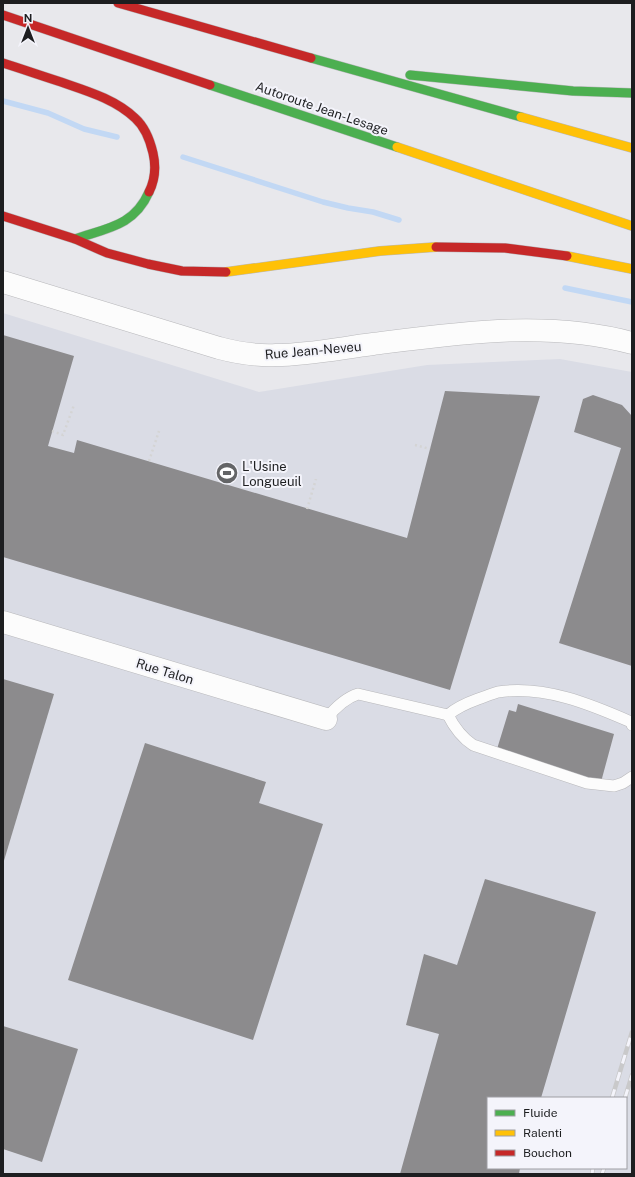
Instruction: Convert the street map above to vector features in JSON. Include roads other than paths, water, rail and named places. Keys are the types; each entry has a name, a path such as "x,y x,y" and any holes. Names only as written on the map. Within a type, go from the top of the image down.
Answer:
{"highway":[{"path":"118,3 632,148"},
{"name":"Autoroute Jean-Lesage","path":"3,16 632,226"},
{"path":"3,63 84,90 116,104 132,114 151,141 155,170 151,189 142,205 135,213 117,224 75,239"},
{"path":"345,68 573,91 632,93"},
{"path":"3,216 75,239 107,253 127,259 170,269 195,272 232,272 380,251 454,246 534,251 632,269"}],"street":[{"name":"Rue Jean-Neveu","path":"3,282 219,348 254,354 289,355 489,331 557,331 599,336 632,343"},
{"name":"Rue Talon","path":"3,622 326,719"}],"lane":[{"path":"448,715 455,708 498,692 523,691 558,695 610,713 631,722 632,725"},
{"path":"326,719 342,702 358,694 448,715"},
{"path":"448,715 452,724 463,739 473,745 587,783 614,786 623,783 632,777"}],"waterway":[{"path":"3,101 48,113 84,129 117,137"},
{"path":"183,157 323,202 373,212 399,220"},
{"path":"565,288 632,302"}],"railway":[{"path":"612,1097 632,1032"},
{"path":"625,1097 632,1075"},
{"path":"592,1174 593,1169"},
{"path":"602,1174 604,1169"}],"place":[{"name":"L'Usine Longueuil","path":"227,473"}]}
